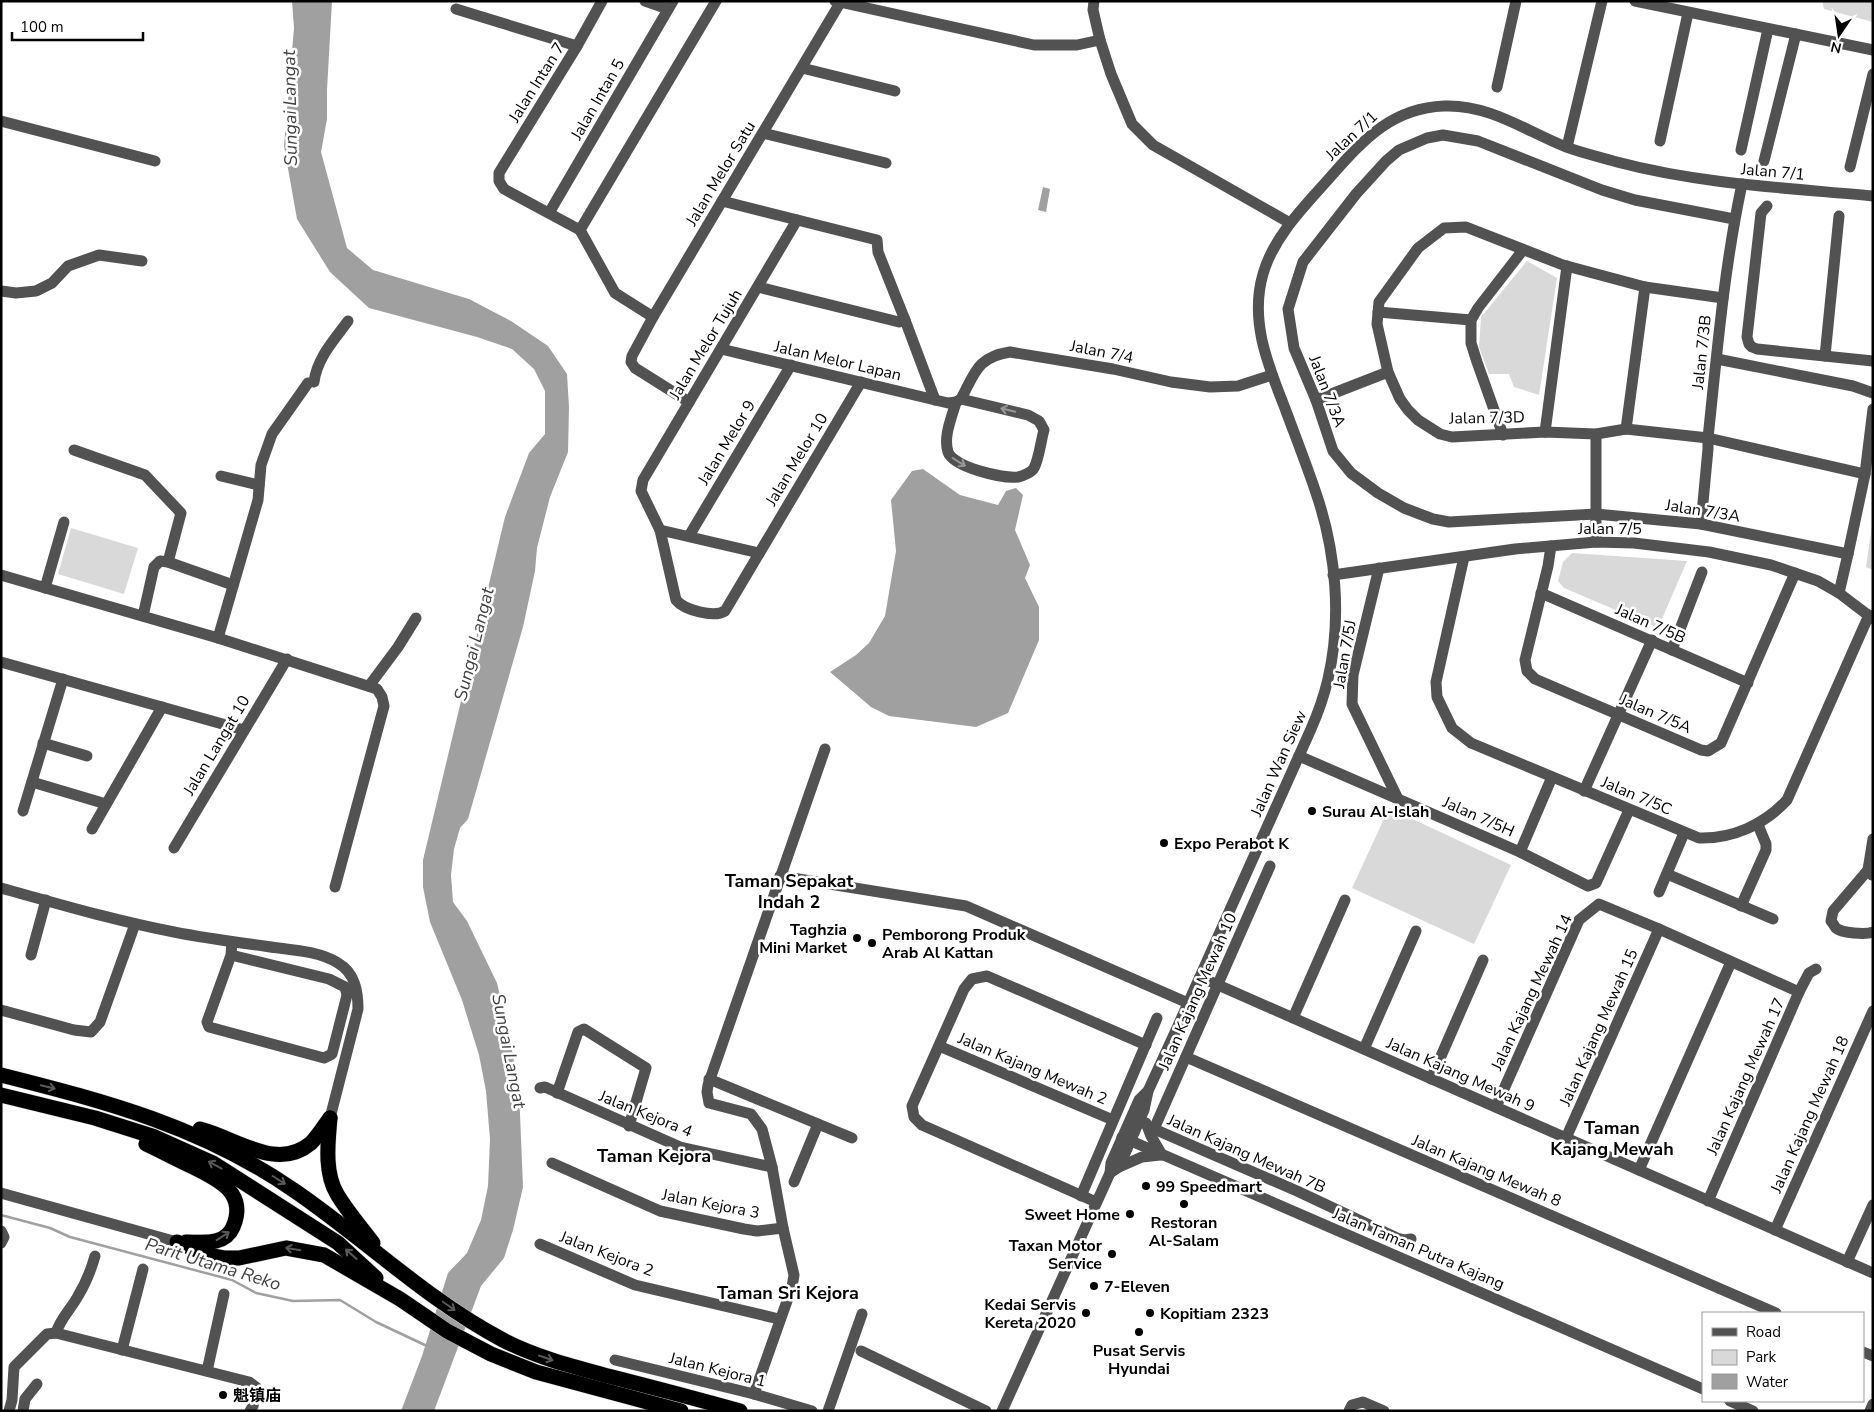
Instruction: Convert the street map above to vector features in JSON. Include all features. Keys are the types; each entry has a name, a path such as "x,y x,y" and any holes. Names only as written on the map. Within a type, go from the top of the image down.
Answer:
{"highway":[{"path":"1,1075 99,1100 174,1126 252,1163 343,1225 388,1262 457,1312 502,1339 530,1353 560,1363 740,1411"},
{"path":"1,1095 95,1118 154,1137 213,1163 338,1243 400,1299"},
{"path":"95,1118 216,1179 229,1190 237,1203 238,1216 232,1230 224,1238 212,1243 176,1242"},
{"path":"174,1126 209,1131 262,1152 279,1155 303,1148 312,1141 330,1118"},
{"path":"330,1118 327,1151 336,1192 388,1262"},
{"path":"176,1242 209,1255 226,1258 239,1258 286,1248 324,1255 400,1299 447,1331 491,1354 536,1372 681,1411"}],"street":[{"name":"Jalan Intan 7","path":"549,214 504,189 499,180 499,173 577,46 602,1"},
{"path":"645,1 671,5"},
{"path":"580,230 716,1"},
{"path":"1094,1 1093,10 1100,40 1111,74 1132,124 1153,145 1290,223"},
{"path":"1497,87 1516,1"},
{"path":"1567,147 1602,1"},
{"path":"1635,1 1873,50"},
{"path":"838,2 1034,45 1077,45 1100,40"},
{"name":"Jalan Melor Satu","path":"689,402 635,368 631,362 653,317 802,68 838,2"},
{"name":"Jalan Intan 5","path":"549,214 671,5"},
{"path":"456,9 577,46"},
{"path":"1660,141 1688,13"},
{"path":"1741,150 1768,29"},
{"path":"1764,161 1796,34"},
{"path":"802,68 895,91"},
{"path":"1850,166 1873,74"},
{"name":"Jalan 7/1","path":"1333,575 1328,537 1317,495 1272,375 1259,330 1259,293 1263,273 1271,253 1290,223 1353,152 1378,129 1405,114 1423,109 1445,106 1466,107 1492,113 1567,147 1618,162 1662,172 1742,184 1873,196"},
{"path":"1,121 155,161"},
{"path":"763,133 886,163"},
{"name":"Jalan 7/3A","path":"1734,219 1635,200 1602,190 1478,141 1443,135 1428,138 1399,150 1356,194 1303,262 1288,309 1294,348 1316,400 1333,451 1350,473 1378,493 1404,508 1449,522 1596,514 1701,524 1848,554"},
{"name":"Jalan 7/3B","path":"1701,524 1723,298 1734,219 1742,184"},
{"path":"722,201 877,240 878,252 906,320 935,400"},
{"path":"1767,206 1761,213 1747,338 1749,344 1757,348 1873,361"},
{"path":"549,214 580,230 615,293 653,317"},
{"path":"1825,356 1839,216"},
{"name":"Jalan Melor Tujuh","path":"660,530 641,491 643,480 797,220"},
{"name":"Jalan 7/3D","path":"1723,298 1645,287 1567,266 1466,227 1444,228 1418,248 1379,302 1377,324 1388,372 1400,399 1408,410 1429,428 1440,434 1452,437 1545,432 1596,434 1626,429 1708,438 1865,474"},
{"path":"1503,435 1471,343 1471,320 1478,308 1523,250"},
{"path":"1,291 16,293 36,291 52,283 68,266 99,255 142,261"},
{"path":"1545,432 1567,266"},
{"path":"758,287 899,322 906,320"},
{"path":"1626,429 1645,287"},
{"path":"1378,312 1471,320"},
{"path":"218,638 258,500 261,465 272,434 311,383 326,350 348,321"},
{"name":"Jalan Melor Lapan","path":"721,349 935,400 955,401 1028,415 1039,421 1044,430 1034,468 1019,477 967,467 956,462 948,453 947,442 955,401"},
{"name":"Jalan 7/4","path":"955,401 982,362 996,354 1010,352 1113,369 1171,382 1210,387 1238,386 1272,375"},
{"path":"1717,359 1844,384 1870,392"},
{"name":"Jalan Melor 9","path":"689,536 790,365"},
{"path":"1316,400 1388,372"},
{"name":"Jalan Melor 10","path":"660,530 676,600 685,608 717,614 725,611 861,382"},
{"path":"1839,593 1865,474 1873,409"},
{"path":"1596,434 1596,542"},
{"path":"74,450 145,475 181,512 168,562"},
{"path":"220,476 259,485"},
{"path":"45,588 64,522"},
{"path":"660,530 758,553"},
{"name":"Jalan 7/5","path":"1333,575 1551,546 1596,542 1634,543 1745,558 1795,573 1818,581 1839,593 1871,617"},
{"name":"Jalan 7/5A","path":"1551,546 1542,593 1525,660 1527,671 1535,679 1701,750 1708,751 1721,744 1795,573"},
{"name":"Jalan 7/5C","path":"1464,557 1437,673 1438,697 1452,728 1472,743 1699,838 1715,838 1758,825 1775,813 1787,800 1871,617"},
{"path":"143,616 154,566 160,561 168,562 233,585"},
{"name":"Jalan 7/5J","path":"1379,568 1353,675 1352,704 1397,797"},
{"path":"1672,650 1702,572"},
{"path":"1,575 218,638 376,689 382,696 384,706 335,887"},
{"name":"Jalan Wan Siew","path":"1126,1139 1144,1110 1148,1091 1300,756 1321,704 1328,678 1334,636 1333,575"},
{"name":"Jalan 7/5B","path":"1542,593 1748,683"},
{"path":"369,686 398,648 416,618"},
{"path":"1584,791 1652,640"},
{"name":"Jalan Langat 10","path":"174,848 287,659"},
{"path":"1,662 244,730"},
{"path":"23,810 63,679"},
{"path":"92,829 162,707"},
{"path":"44,743 87,756"},
{"path":"754,1394 779,1319 792,1287 794,1275 782,1228 772,1167 762,1129 751,1114 709,1103 707,1092 709,1079 825,749"},
{"name":"Jalan 7/5H","path":"1300,756 1520,852 1588,886 1596,883 1629,810"},
{"path":"1520,852 1552,777"},
{"path":"32,782 106,804"},
{"path":"1742,906 1766,850 1766,844 1758,825"},
{"path":"1659,892 1684,833"},
{"path":"1873,839 1870,873 1833,911 1831,921 1836,929 1846,932 1869,934 1873,932"},
{"name":"Jalan Kajang Mewah 10","path":"1154,1129 1270,866"},
{"path":"1667,874 1773,919"},
{"path":"780,876 966,906 1188,1003"},
{"path":"1,888 135,924 323,956 339,963 355,981 358,992 358,1009 330,1118"},
{"path":"31,954 46,900"},
{"path":"1293,1018 1345,900"},
{"name":"Jalan Kajang Mewah 14","path":"1496,1107 1579,920 1599,904 1799,992"},
{"path":"1,1010 74,1030 91,1032 100,1022 135,924"},
{"name":"Jalan Kajang Mewah 15","path":"1566,1138 1659,929"},
{"path":"1364,1049 1416,931"},
{"path":"231,955 329,979 345,987 347,995 332,1054 324,1058 210,1027 207,1022 231,955 232,942"},
{"path":"1431,1079 1483,960"},
{"path":"1639,1170 1731,962"},
{"name":"Jalan Kajang Mewah 17","path":"1708,1200 1799,992 1809,973 1816,969"},
{"path":"1096,1202 922,1125 914,1117 912,1106 964,989 972,979 987,976 1146,1045"},
{"name":"Jalan Kajang Mewah 9","path":"1200,977 1873,1273"},
{"name":"Jalan Kajang Mewah 18","path":"1775,1230 1873,1011"},
{"path":"1081,1196 1157,1018"},
{"path":"557,1093 578,1032 584,1029 646,1068 629,1126"},
{"name":"Jalan Kajang Mewah 2","path":"939,1046 1113,1120"},
{"name":"Jalan Kajang Mewah 8","path":"1186,1057 1774,1312"},
{"path":"709,1079 852,1138"},
{"name":"Jalan Kejora 4","path":"540,1088 545,1087 629,1126 680,1147 772,1167"},
{"name":"Jalan Wan Siew","path":"1002,1411 1096,1202 1115,1170 1139,1100 1148,1091"},
{"path":"1115,1170 1142,1157 1162,1155 1147,1128 1144,1110"},
{"path":"794,1182 818,1124"},
{"name":"Jalan Kajang Mewah 7B","path":"1154,1129 1297,1191 1397,1238 1411,1239"},
{"name":"Jalan Taman Putra Kajang","path":"1126,1139 1702,1389"},
{"name":"Jalan Kejora 3","path":"552,1163 660,1211 744,1229 782,1228"},
{"path":"1,1194 176,1242"},
{"path":"1847,1262 1873,1205"},
{"path":"1,1230 4,1236 1,1243"},
{"name":"Jalan Kejora 2","path":"540,1244 635,1285 779,1319"},
{"path":"56,1333 59,1323 67,1314 89,1277 95,1256"},
{"path":"122,1350 143,1269"},
{"path":"207,1371 224,1294"},
{"path":"828,1411 862,1314"},
{"path":"8,1411 12,1400 14,1367 47,1334 56,1333 249,1382 257,1388 250,1411"},
{"path":"861,1351 979,1409"},
{"name":"Jalan Kejora 1","path":"615,1360 754,1394 812,1411"},
{"path":"23,1411 25,1399 36,1384"},
{"path":"1349,1411 1352,1405 1363,1402 1384,1411"},
{"path":"1732,1402 1753,1411"},
{"path":"1870,1411 1873,1404"}],"green space":[{"path":"1822,1 1873,1 1873,22 1824,9"},
{"path":"1527,261 1557,278 1539,395 1514,387 1509,374 1489,374 1479,347 1481,317"},
{"path":"1873,518 1873,570 1866,567"},
{"path":"71,528 138,548 124,594 58,574"},
{"path":"1572,553 1687,561 1658,628 1564,588 1558,581 1563,562"},
{"path":"1389,808 1511,865 1474,944 1352,888"}],"water":[{"name":"Sungai Langat","path":"292,1 332,1 327,119 321,152 347,248 373,270 469,299 511,321 548,346 567,374 569,407 568,452 550,497 537,548 535,571 523,627 468,819 460,828 454,849 451,875 453,902 467,921 497,983 510,1039 519,1090 523,1187 504,1258 481,1286 434,1411 401,1411 422,1356 448,1273 467,1253 481,1220 488,1186 490,1139 486,1091 479,1055 462,1000 430,922 423,887 423,860 505,517 529,453 545,434 545,391 534,369 512,349 477,337 369,308 330,272 297,219 284,146 294,28"},
{"path":"1043,187 1050,189 1046,212 1038,210"},
{"path":"923,469 960,495 998,505 1006,491 1016,488 1023,495 1015,530 1030,565 1025,578 1039,607 1039,640 1008,713 976,727 889,716 871,707 830,672 856,655 869,643 885,616 896,551 891,500 912,471"}],"waterway":[{"name":"Parit Utama Reko","path":"1,1215 50,1228 70,1237 232,1280 256,1293 293,1301 340,1300 376,1322 427,1346"}],"place":[{"name":"Surau Al-Islah","path":"1312,811"},
{"name":"Expo Perabot K","path":"1164,843"},
{"name":"Taghzia Mini Market","path":"857,938"},
{"name":"Pemborong Produk Arab Al Kattan","path":"872,943"},
{"name":"99 Speedmart","path":"1146,1186"},
{"name":"Restoran Al-Salam","path":"1184,1204"},
{"name":"Sweet Home","path":"1130,1214"},
{"name":"Taxan Motor Service","path":"1112,1254"},
{"name":"7-Eleven","path":"1094,1286"},
{"name":"Kedai Servis Kereta 2020","path":"1086,1313"},
{"name":"Kopitiam 2323","path":"1150,1313"},
{"name":"Pusat Servis Hyundai","path":"1139,1332"},
{"name":"魁镇庙","path":"223,1395"}],"district":[{"name":"Taman Sepakat Indah 2","path":"789,891"},
{"name":"Taman Kajang Mewah","path":"1612,1138"},
{"name":"Taman Kejora","path":"654,1156"},
{"name":"Taman Sri Kejora","path":"788,1293"}]}
